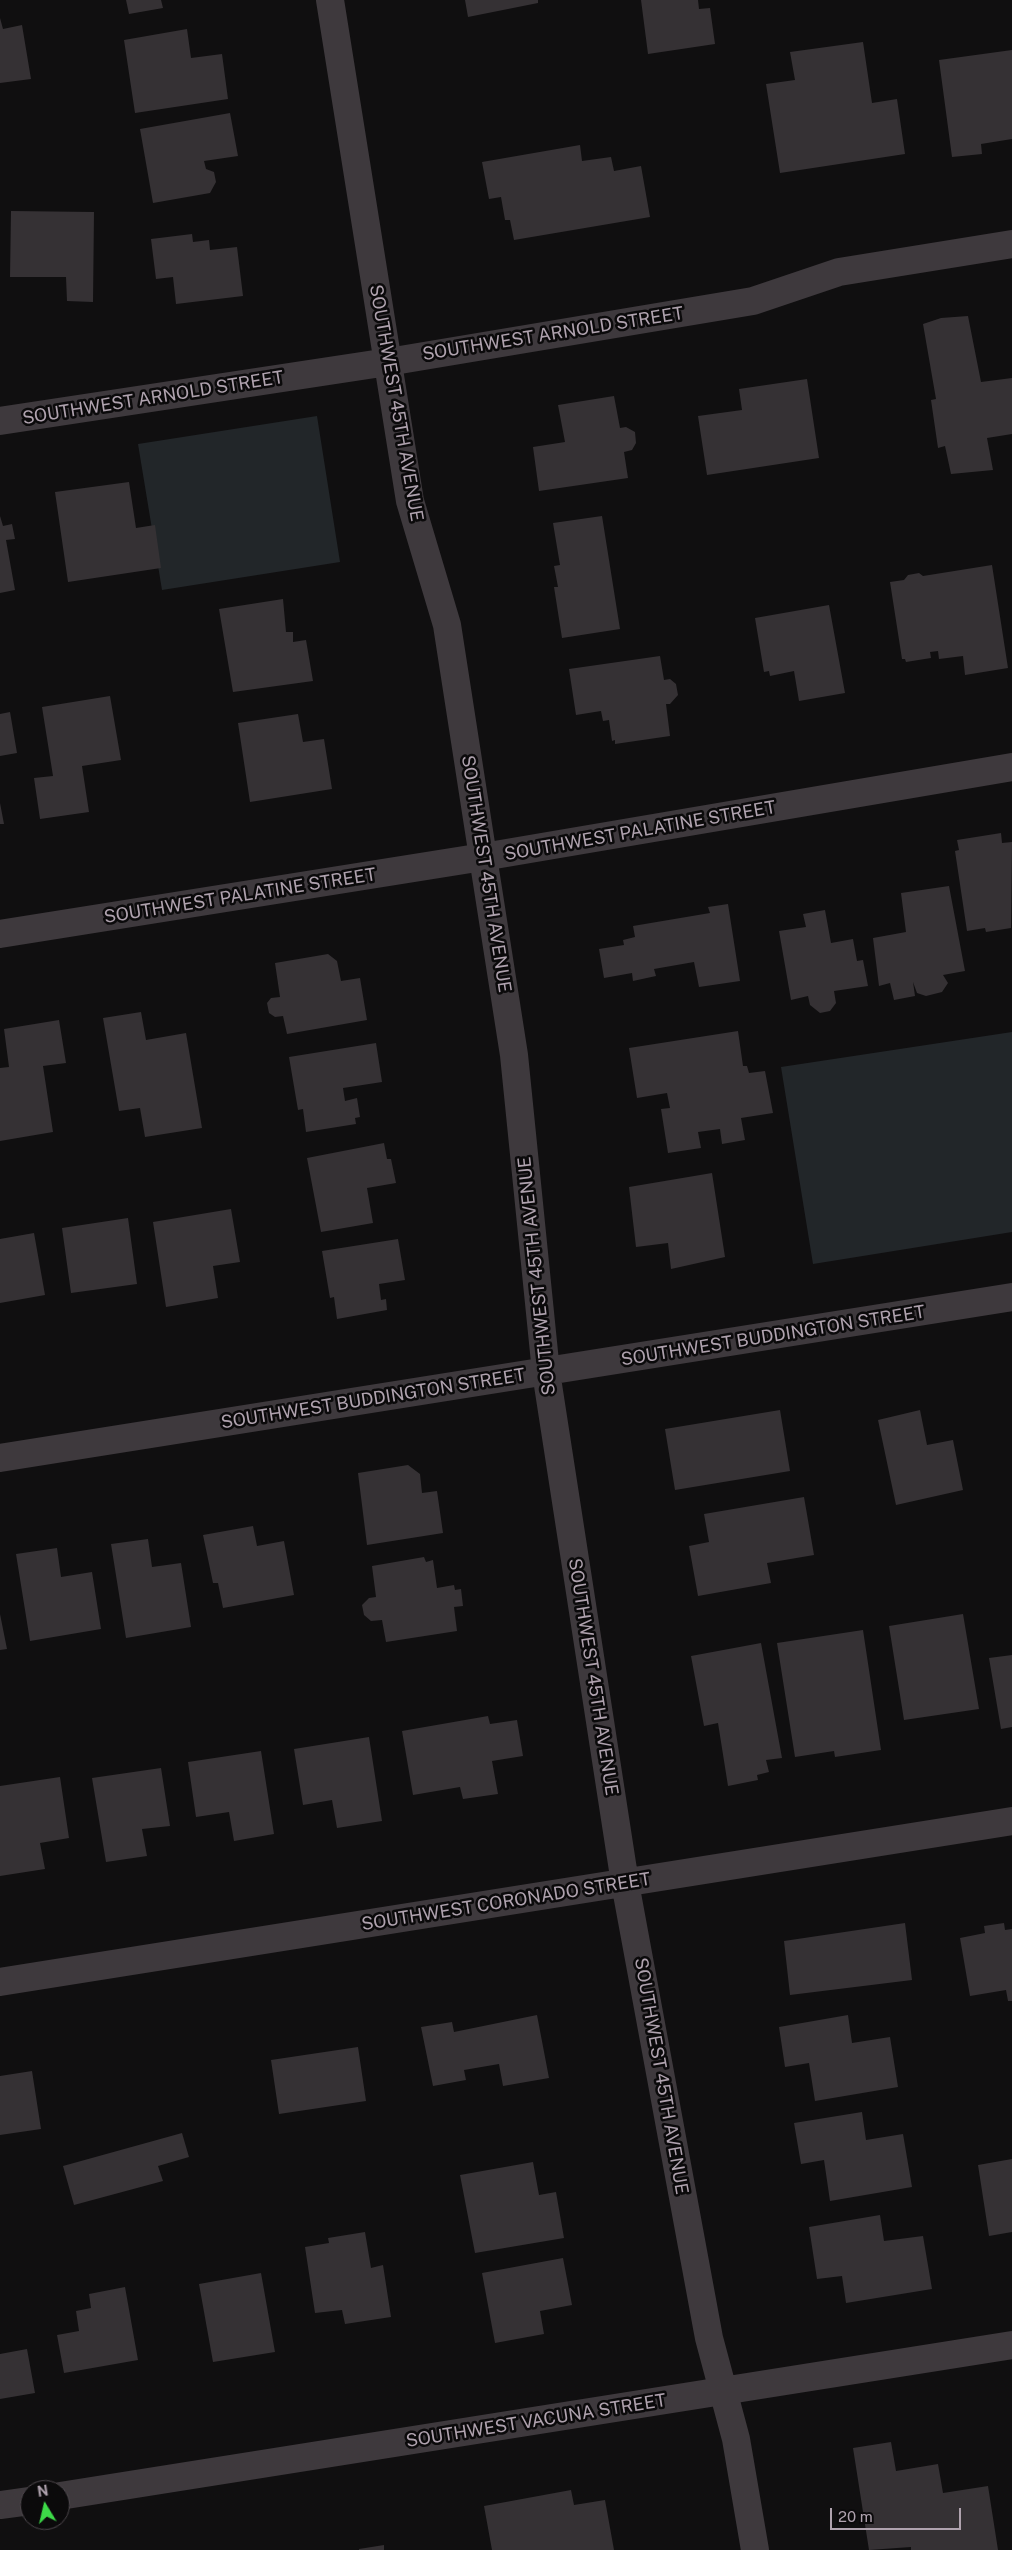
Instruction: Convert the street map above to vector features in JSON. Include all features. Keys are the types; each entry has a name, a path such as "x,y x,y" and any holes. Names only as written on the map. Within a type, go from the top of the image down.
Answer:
{"street":[{"name":"SOUTHWEST 45TH AVENUE","path":"330,0 410,501 447,625 484,857 514,1056 546,1372 625,1883 709,2338 736,2438 755,2550"},
{"name":"SOUTHWEST ARNOLD STREET","path":"0,421 388,362 753,301 839,272 1012,244"},
{"name":"SOUTHWEST PALATINE STREET","path":"0,934 484,857 1012,767"},
{"name":"SOUTHWEST BUDDINGTON STREET","path":"0,1458 1012,1297"},
{"name":"SOUTHWEST CORONADO STREET","path":"0,1982 1012,1821"},
{"name":"SOUTHWEST VACUNA STREET","path":"70,2494 1012,2345"},
{"path":"0,2505 20,2502"}],"shaded area":[{"path":"317,416 340,562 162,590 138,444"},
{"path":"1012,1032 1012,1232 813,1264 781,1067"}],"building":[{"path":"126,0 161,0 163,8 129,14"},
{"path":"465,0 538,0 538,3 468,17"},
{"path":"641,0 698,0 699,9 710,8 715,44 648,54"},
{"path":"0,18 3,29 22,25 31,79 0,83"},
{"path":"187,29 191,58 222,54 228,99 135,113 124,40"},
{"path":"863,42 872,103 897,99 905,154 780,173 766,84 795,80 790,52"},
{"path":"1012,50 1012,139 981,144 982,154 952,157 939,60"},
{"path":"230,113 238,156 204,161 206,169 214,172 216,182 210,193 153,203 140,129"},
{"path":"580,145 582,161 611,157 614,171 641,166 650,217 514,240 510,220 505,220 501,197 489,199 482,162"},
{"path":"11,211 94,212 93,302 67,301 66,277 10,277"},
{"path":"192,234 193,242 209,240 210,250 237,247 243,296 176,304 173,277 156,279 151,239"},
{"path":"968,316 981,382 1012,378 1012,434 987,438 993,470 951,474 945,446 938,448 931,400 936,399 923,324 941,318"},
{"path":"807,379 819,458 707,475 698,416 742,410 739,389"},
{"path":"614,396 620,428 626,427 635,432 636,443 632,450 624,452 628,478 539,491 533,447 565,442 558,405"},
{"path":"129,482 136,528 155,525 161,568 68,582 55,492"},
{"path":"0,516 3,526 12,524 15,539 6,540 15,590 0,593"},
{"path":"602,516 620,629 562,638 554,587 558,587 554,566 560,565 553,523"},
{"path":"992,565 1008,668 965,675 963,656 939,659 938,651 930,652 931,658 906,662 905,659 902,659 890,582 904,580 908,575 919,573 923,576"},
{"path":"283,599 286,632 293,632 293,642 306,640 313,681 233,692 219,609"},
{"path":"829,605 845,693 799,701 794,671 770,676 769,671 764,672 755,618"},
{"path":"660,656 664,680 670,679 676,684 678,695 670,704 666,704 670,736 615,744 615,740 612,741 609,720 603,721 601,711 576,715 569,669"},
{"path":"110,696 121,760 82,766 89,812 40,819 34,778 53,776 42,707"},
{"path":"10,712 17,753 0,756 0,714"},
{"path":"298,714 303,742 324,739 332,789 250,802 238,723"},
{"path":"0,803 4,824 0,824"},
{"path":"1001,833 1002,843 1012,842 1011,928 986,932 985,928 967,931 955,851 959,850 957,840"},
{"path":"949,886 965,971 943,975 948,983 942,992 926,996 917,993 913,982 915,996 894,1000 890,983 879,986 873,938 906,932 901,893"},
{"path":"728,904 740,981 699,987 694,962 654,969 656,976 633,981 632,973 604,978 599,949 624,945 623,940 635,937 633,926 710,913 708,907"},
{"path":"825,910 831,943 853,939 857,961 863,960 868,986 834,991 836,1003 830,1011 820,1013 810,1005 808,996 791,1000 779,931 806,927 803,914"},
{"path":"328,954 337,961 341,981 360,978 367,1020 287,1034 283,1016 275,1017 269,1013 267,1003 271,998 280,997 275,963"},
{"path":"141,1012 146,1040 186,1033 202,1128 145,1137 140,1108 119,1111 103,1018"},
{"path":"59,1020 66,1063 43,1066 53,1132 0,1141 0,1068 9,1067 4,1029"},
{"path":"738,1031 743,1066 747,1066 749,1073 765,1071 773,1113 741,1118 745,1140 722,1144 720,1129 698,1132 701,1148 668,1153 661,1109 670,1108 667,1093 637,1098 629,1048"},
{"path":"376,1043 382,1082 343,1088 345,1101 357,1098 360,1117 355,1118 356,1124 306,1132 303,1109 298,1110 289,1057"},
{"path":"384,1143 387,1159 391,1159 396,1183 367,1188 373,1223 321,1232 307,1158"},
{"path":"712,1173 725,1257 671,1269 668,1243 636,1247 629,1187"},
{"path":"231,1209 240,1262 213,1266 218,1298 166,1307 153,1222"},
{"path":"128,1218 137,1284 71,1293 62,1228"},
{"path":"34,1233 45,1295 0,1303 0,1239"},
{"path":"398,1239 405,1280 379,1284 381,1300 386,1299 387,1310 337,1319 334,1297 330,1298 322,1251"},
{"path":"780,1410 790,1471 675,1490 665,1429"},
{"path":"920,1410 927,1445 953,1440 963,1490 896,1505 878,1420"},
{"path":"408,1465 420,1474 422,1493 437,1491 443,1533 367,1545 358,1473"},
{"path":"804,1497 814,1555 767,1563 771,1583 698,1596 689,1546 709,1542 704,1514"},
{"path":"253,1526 257,1546 284,1541 294,1595 223,1608 218,1583 213,1583 203,1535"},
{"path":"148,1539 152,1567 181,1563 191,1627 126,1638 111,1544"},
{"path":"57,1548 61,1577 92,1572 101,1629 30,1641 16,1554"},
{"path":"424,1557 426,1562 433,1560 437,1588 454,1585 455,1590 461,1589 463,1606 454,1607 457,1631 386,1642 382,1620 371,1621 364,1615 362,1605 369,1598 376,1597 372,1566"},
{"path":"0,1614 7,1649 0,1650"},
{"path":"963,1614 979,1709 904,1720 889,1626"},
{"path":"863,1630 881,1750 835,1757 834,1751 795,1757 777,1643"},
{"path":"761,1643 782,1758 766,1760 769,1772 757,1775 758,1780 728,1786 718,1723 704,1726 691,1656"},
{"path":"1012,1655 1012,1727 1001,1729 989,1658"},
{"path":"488,1716 490,1724 517,1720 523,1756 492,1761 498,1794 463,1799 460,1787 413,1795 402,1731"},
{"path":"369,1737 382,1821 337,1828 332,1800 303,1805 294,1749"},
{"path":"261,1751 274,1834 234,1841 229,1812 196,1817 188,1762"},
{"path":"161,1768 170,1826 142,1829 147,1856 106,1862 92,1778"},
{"path":"60,1777 69,1838 40,1843 45,1869 0,1876 0,1786"},
{"path":"905,1923 912,1980 790,1995 784,1941"},
{"path":"1004,1923 1005,1930 1012,1929 1012,2001 1008,2001 1006,1990 970,1996 960,1938 985,1933 984,1926"},
{"path":"537,2015 549,2078 503,2086 499,2064 464,2070 466,2080 433,2086 421,2027 452,2022 454,2032"},
{"path":"848,2015 852,2043 890,2037 898,2087 815,2101 809,2063 785,2067 779,2027"},
{"path":"358,2047 366,2101 279,2114 271,2060"},
{"path":"32,2071 41,2129 0,2135 0,2076"},
{"path":"862,2112 866,2140 903,2134 912,2187 830,2201 824,2160 801,2164 794,2123"},
{"path":"182,2133 189,2157 158,2166 163,2181 74,2205 63,2166"},
{"path":"1012,2159 1012,2232 989,2236 978,2165"},
{"path":"533,2162 539,2195 556,2192 564,2238 475,2253 460,2175"},
{"path":"880,2215 884,2241 923,2236 932,2289 846,2303 842,2276 817,2279 809,2227"},
{"path":"365,2232 371,2268 383,2265 391,2317 345,2324 342,2310 315,2313 305,2247 329,2243 328,2238"},
{"path":"563,2258 572,2305 540,2311 544,2334 495,2343 482,2273"},
{"path":"261,2273 275,2352 213,2362 199,2284"},
{"path":"125,2287 138,2360 64,2373 57,2335 79,2331 76,2311 91,2308 89,2294"},
{"path":"27,2349 35,2393 0,2399 0,2354"},
{"path":"891,2442 896,2471 938,2464 943,2493 988,2486 998,2550 911,2550 911,2547 869,2550 853,2448"},
{"path":"571,2490 574,2505 605,2500 614,2550 492,2550 484,2506"},
{"path":"384,2545 384,2550 359,2550 359,2549"}]}
